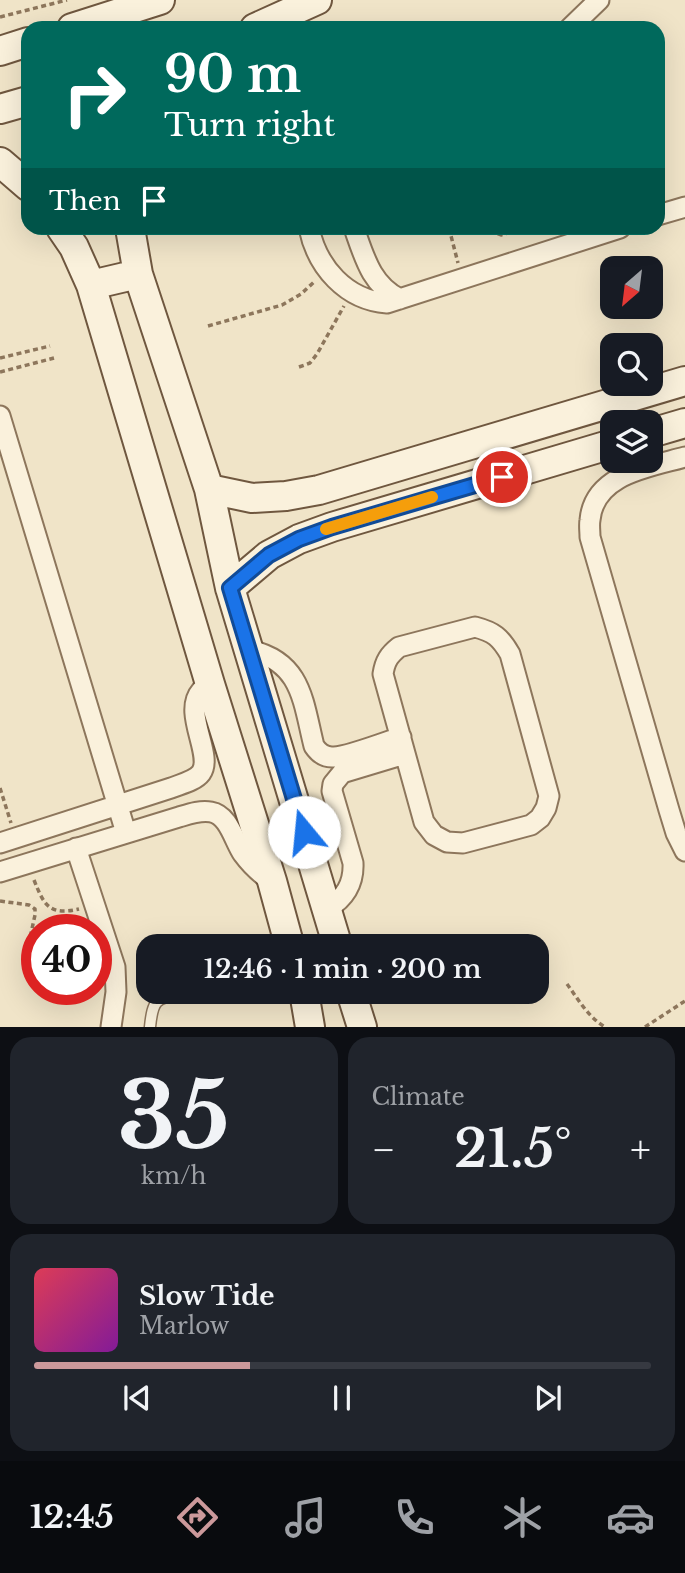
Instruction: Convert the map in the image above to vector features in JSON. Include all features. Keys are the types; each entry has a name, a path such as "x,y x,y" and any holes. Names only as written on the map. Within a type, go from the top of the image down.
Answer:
{"street":[{"path":"94,21 160,0"},
{"path":"270,21 317,0"},
{"path":"577,21 599,0"},
{"path":"0,51 21,44"},
{"path":"0,109 21,103"},
{"path":"0,162 21,180"},
{"path":"665,213 685,207"},
{"path":"66,235 91,285 286,934"},
{"path":"131,235 138,274 209,489 230,588 334,934"},
{"path":"311,235 317,255 338,282 351,292 374,302 387,303 598,235"},
{"path":"357,235 373,276 385,290 400,299"},
{"path":"91,285 138,274"},
{"path":"209,489 252,498 319,490 685,381"},
{"path":"0,416 7,467 126,833"},
{"path":"663,429 685,423"},
{"path":"230,588 269,555 299,539 600,448"},
{"path":"685,457 618,477 594,502 590,519 590,537 669,810 685,851"},
{"path":"475,627 490,631 502,640 510,654 549,796 546,808 540,818 531,825 463,844 447,842 434,835 424,822 403,745 383,674 390,653 399,647 475,627"},
{"path":"249,650 274,659 293,676 299,687 314,746 324,756 335,758 403,745"},
{"path":"210,684 200,692 196,703 195,716 205,762 198,776 172,789 7,840 14,867 200,811 213,812 222,817 243,854 272,881"},
{"path":"327,909 344,896 354,871 332,791 333,784 342,773 403,745"},
{"path":"172,789 179,817"},
{"path":"76,848 115,967 116,992 111,1027"},
{"path":"306,1004 310,1027"},
{"path":"355,1004 362,1027"}],"lane":[{"path":"150,1027 154,1004"}],"path":[{"path":"0,17 67,0"},
{"path":"452,235 454,253 464,278"},
{"path":"208,326 282,305 301,294 327,271"},
{"path":"299,367 310,363 317,354 351,292"},
{"path":"0,358 50,346"},
{"path":"0,372 54,358"},
{"path":"0,788 7,840"},
{"path":"14,867 52,909 74,910 95,904"},
{"path":"0,901 29,905 35,909 35,914"},
{"path":"567,984 589,1014 605,1027"},
{"path":"645,1027 685,1001"}],"slow traffic":[{"path":"326,529 432,497"}],"route":[{"path":"304,832 230,588 269,555 299,539 502,477"}]}
